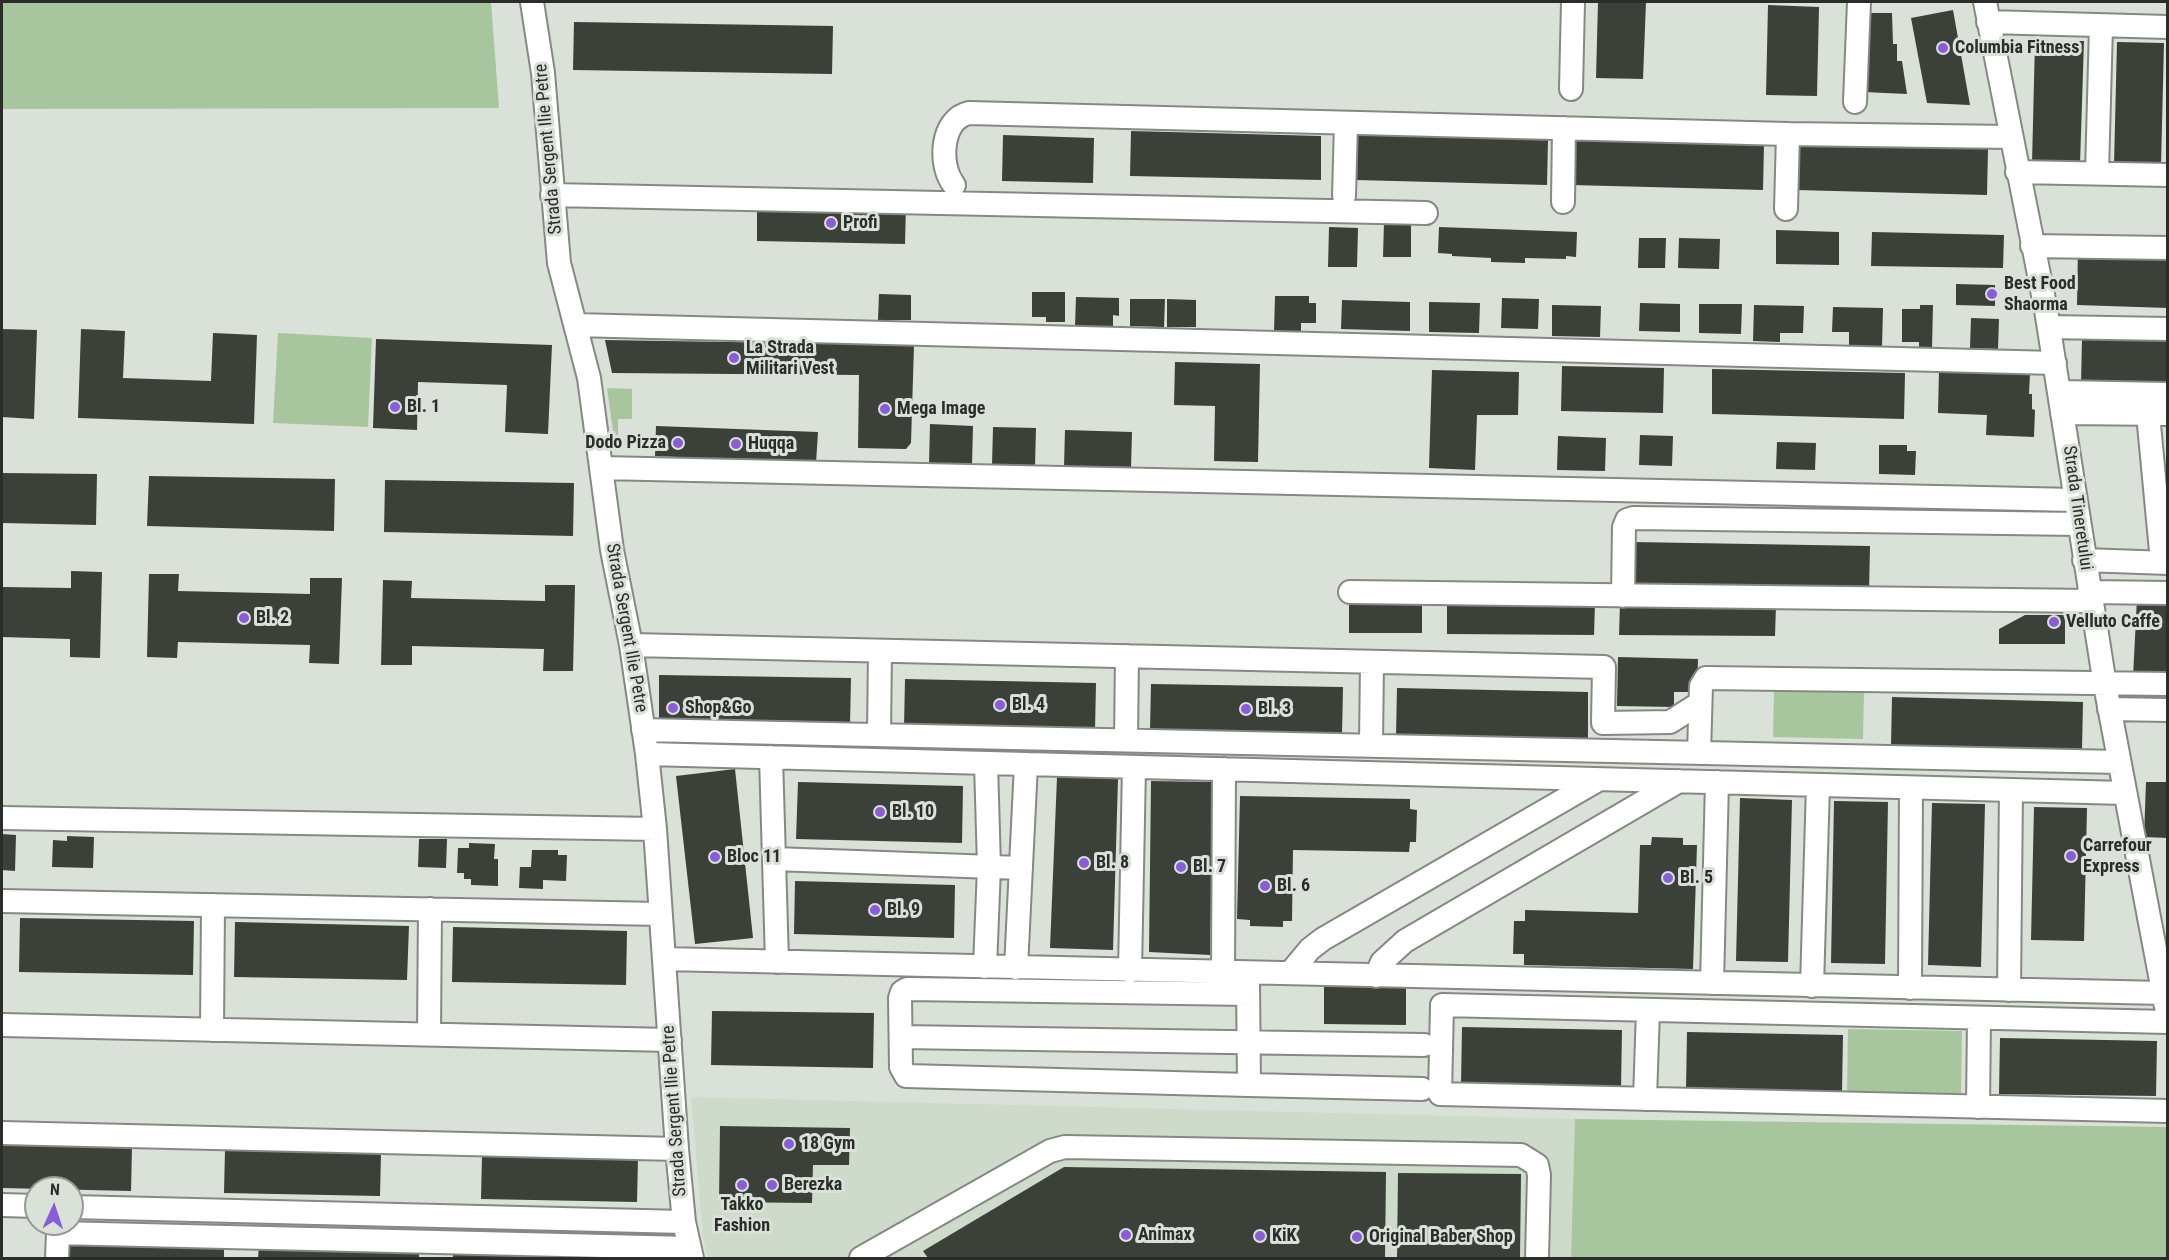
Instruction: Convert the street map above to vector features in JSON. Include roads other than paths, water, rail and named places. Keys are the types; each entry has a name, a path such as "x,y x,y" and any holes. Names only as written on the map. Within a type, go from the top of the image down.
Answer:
{"street":[{"name":"Strada Sergent Ilie Petre","path":"532,2 543,73 559,263 590,378 612,550 631,645 644,730 655,830 677,1149 684,1222 691,1253"},
{"path":"1571,89 1573,2"},
{"path":"1856,102 1859,2"},
{"path":"1987,12 2101,26 2168,27"},
{"name":"Strada Tineretului","path":"1987,12 2049,327 2109,709 2162,960 2163,993 2168,1016"},
{"path":"2097,173 2101,26"},
{"path":"954,185 947,177 947,132 952,122 960,115 969,113 1564,129 2010,137"},
{"path":"1344,196 1346,123"},
{"path":"1563,202 1564,129"},
{"path":"1786,209 1788,134"},
{"path":"2017,172 2168,174"},
{"path":"552,195 1426,213"},
{"path":"2032,246 2168,248"},
{"path":"575,325 2055,363"},
{"path":"2049,327 2168,329"},
{"path":"2061,403 2168,394"},
{"path":"2061,403 2158,414 2165,563 2084,560"},
{"path":"601,468 2075,500"},
{"path":"1623,596 1624,527 1627,520 1633,518 2079,524"},
{"path":"1350,592 1623,596 2090,596 2168,593"},
{"path":"631,645 1604,667 1603,723 1670,722 1700,703"},
{"path":"879,735 880,651"},
{"path":"1126,740 1128,656"},
{"path":"1371,745 1372,662"},
{"path":"1699,753 1701,686 1706,678 2105,685 2168,684"},
{"path":"2109,709 2168,710"},
{"path":"644,730 2119,762"},
{"path":"647,754 2125,793"},
{"path":"771,758 777,962"},
{"path":"985,968 988,867 986,763"},
{"path":"1016,968 1026,764"},
{"path":"1130,971 1134,767"},
{"path":"1223,974 1224,769"},
{"path":"1290,973 1310,949 1323,939 1599,779"},
{"path":"1376,976 1382,962 1405,941 1679,781"},
{"path":"1712,984 1717,782"},
{"path":"1812,986 1818,785"},
{"path":"1910,988 1911,788"},
{"path":"2009,990 2011,790"},
{"path":"2,818 655,830"},
{"path":"774,859 1021,868"},
{"path":"2,901 660,914"},
{"path":"212,1030 213,905"},
{"path":"429,1034 430,909"},
{"path":"664,959 1223,974 1248,984"},
{"path":"1422,1089 906,1076 901,1067 900,998 902,992 907,989 1248,984 1290,973 2163,993"},
{"path":"1248,984 1249,1085"},
{"path":"2168,1022 1442,1005 1440,1094 2168,1111"},
{"path":"1645,1099 1648,1010"},
{"path":"1977,1107 1979,1018"},
{"path":"2,1025 670,1040"},
{"path":"901,1037 1248,1040 1424,1045"},
{"path":"2,1133 677,1149"},
{"path":"861,1258 1050,1151 1065,1147 1521,1155 1537,1165 1539,1175 1538,1258"},
{"path":"2,1205 24,1206"},
{"path":"84,1207 684,1222"},
{"path":"57,1258 58,1233 691,1253"}],"place":[{"name":"Columbia Fitness","path":"1943,48"},
{"name":"Profi","path":"831,223"},
{"name":"Best Food Shaorma","path":"1992,294"},
{"name":"La Strada Militari Vest","path":"734,358"},
{"name":"Bl. 1","path":"395,407"},
{"name":"Mega Image","path":"885,409"},
{"name":"Dodo Pizza","path":"678,443"},
{"name":"Huqqa","path":"736,444"},
{"name":"Bl. 2","path":"244,618"},
{"name":"Velluto Caffe","path":"2054,622"},
{"name":"Bl. 4","path":"1000,705"},
{"name":"Shop&Go","path":"673,708"},
{"name":"Bl. 3","path":"1246,709"},
{"name":"Bl. 10","path":"880,812"},
{"name":"Carrefour Express","path":"2071,856"},
{"name":"Bloc 11","path":"715,857"},
{"name":"Bl. 8","path":"1084,863"},
{"name":"Bl. 7","path":"1181,867"},
{"name":"Bl. 5","path":"1668,878"},
{"name":"Bl. 6","path":"1265,886"},
{"name":"Bl. 9","path":"875,910"},
{"name":"18 Gym","path":"789,1144"},
{"name":"Takko Fashion","path":"742,1185"},
{"name":"Berezka","path":"772,1185"},
{"name":"Animax","path":"1126,1235"},
{"name":"KiK","path":"1260,1236"},
{"name":"Original Baber Shop","path":"1357,1237"}]}
